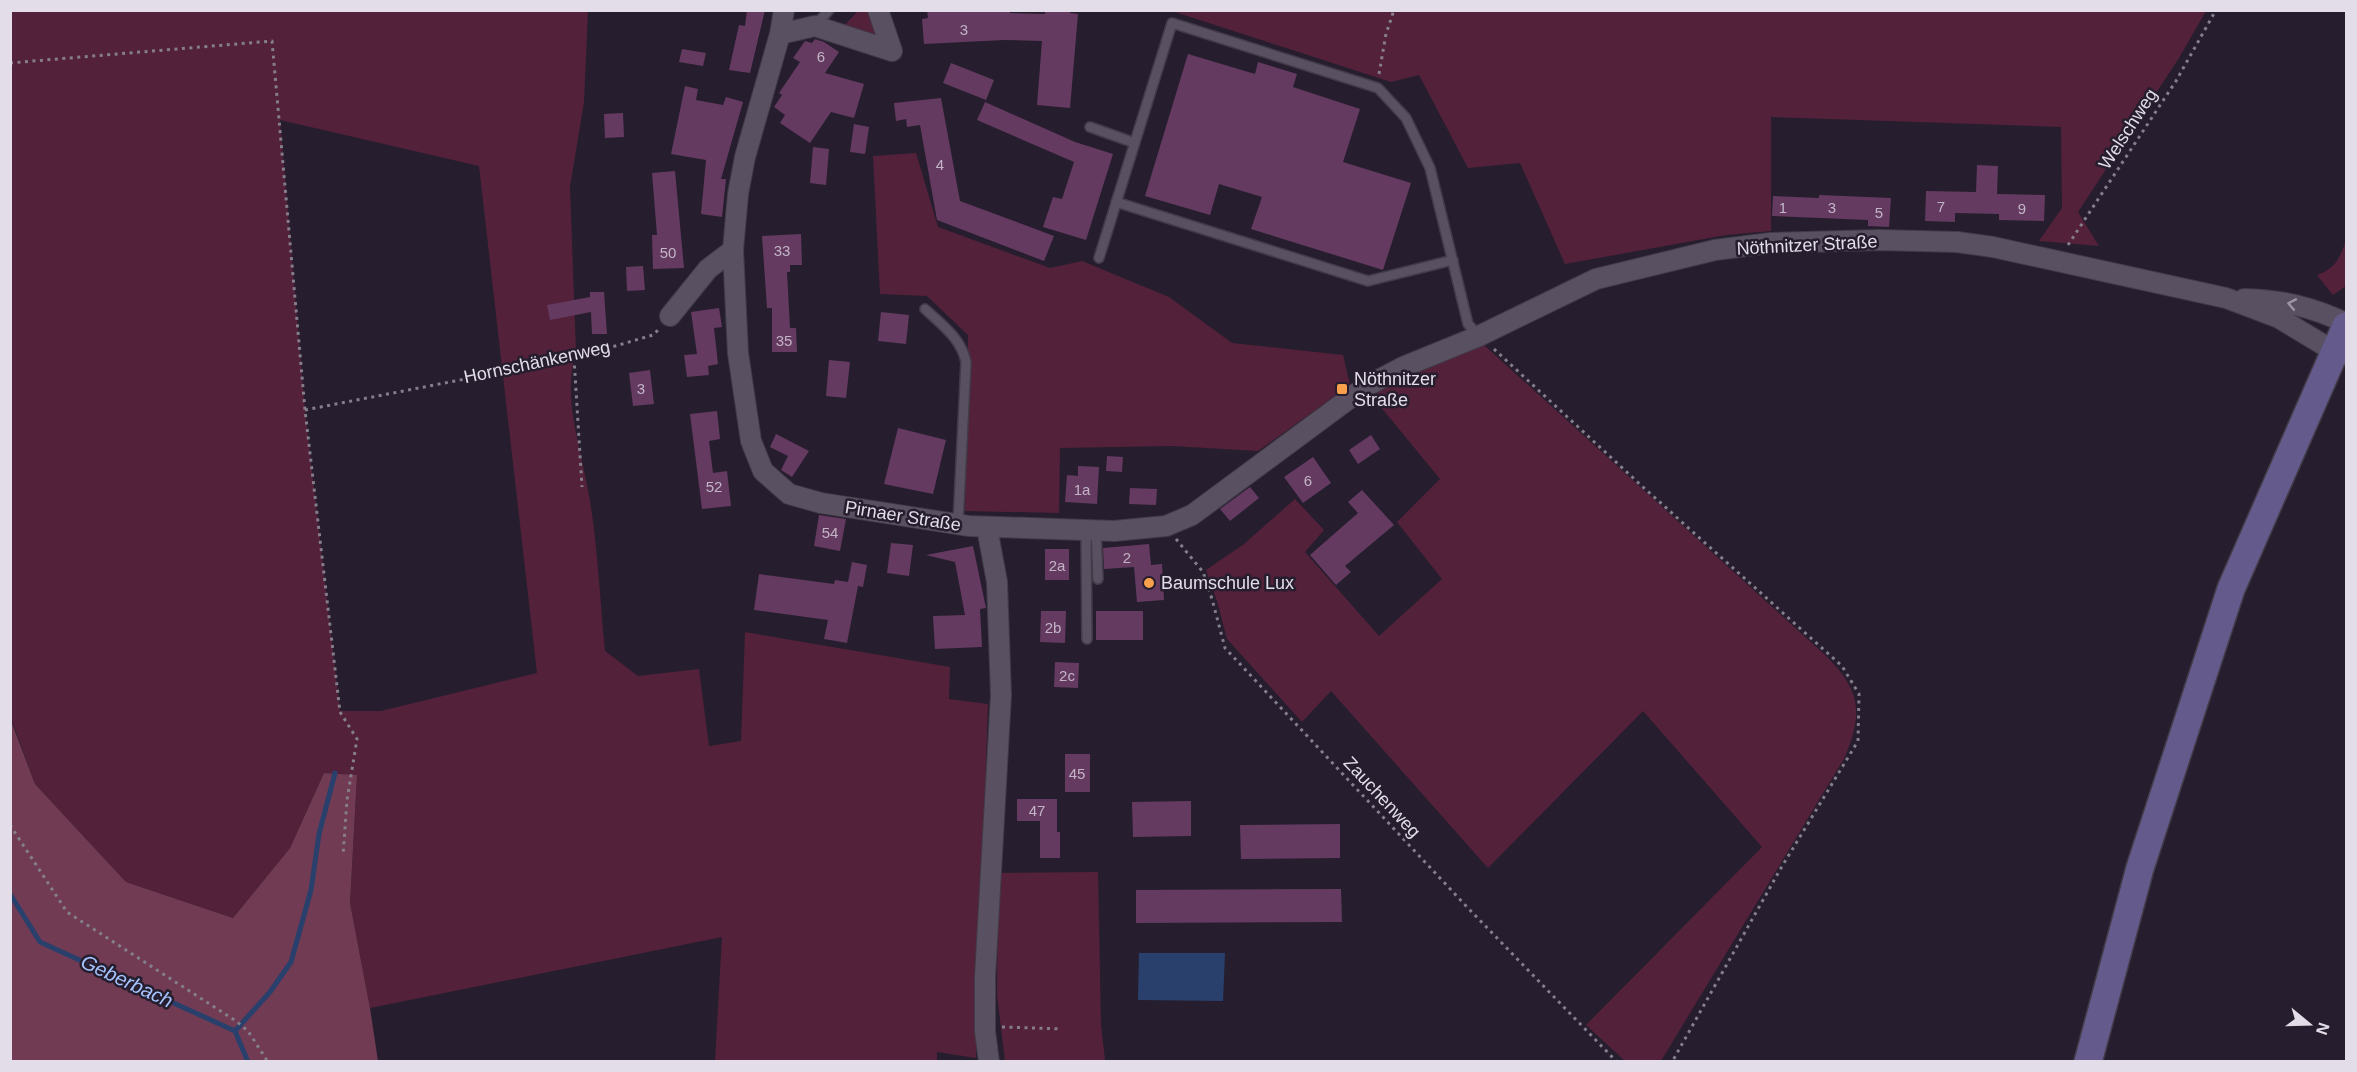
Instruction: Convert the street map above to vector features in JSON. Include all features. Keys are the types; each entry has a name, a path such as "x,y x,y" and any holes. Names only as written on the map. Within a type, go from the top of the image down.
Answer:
{"main road":[{"path":"2088,1062 2139,868 2231,589 2340,353 2346,324"}],"street":[{"name":"Pirnaer Straße","path":"784,10 780,34 745,157 738,194 733,250 738,353 751,441 764,471 789,494 821,503 987,528 997,582 1001,695 985,977 985,1026 989,1062"},
{"path":"780,34 815,26 892,51 878,10"},
{"name":"Nöthnitzer Straße","path":"987,528 1114,531 1166,526 1192,515 1365,387 1402,367 1479,336 1596,279 1715,250 1771,243 1878,240 1957,243 2058,260 2226,298 2279,318 2340,353"},
{"path":"670,316 708,269 733,250"},
{"name":"Nöthnitzer Straße","path":"2226,298 2287,302 2317,309 2346,324"}],"lane":[{"path":"815,26 829,10"},
{"path":"1099,258 1172,23 1378,88 1406,118 1430,168 1468,324 1479,336"},
{"path":"1090,127 1135,143"},
{"path":"1116,202 1368,281 1453,260"},
{"path":"925,309 956,339 963,349 966,362 958,524"},
{"path":"1091,530 1098,579"},
{"path":"1087,639 1091,530"}],"path":[{"path":"1378,88 1386,34 1394,10"},
{"name":"Welschweg","path":"2058,260 2176,81 2216,10"},
{"path":"10,63 272,41 305,410 340,711 357,739 347,800 343,856"},
{"name":"Hornschänkenweg","path":"305,410 574,358 653,335 670,316"},
{"path":"1479,336 1842,666 1859,694 1858,741 1781,868 1672,1062"},
{"path":"574,358 582,487"},
{"name":"Zauchenweg","path":"1166,526 1203,572 1225,648 1474,915 1617,1062"},
{"path":"10,825 67,912 236,1020 248,1031 268,1062"},
{"path":"985,1026 1062,1029"}],"shaded area":[{"path":"872,10 878,28 870,37 843,27 858,11"},
{"path":"11,11 588,11 584,102 570,187 576,352 571,388 575,426 593,519 605,651 638,676 699,669 709,746 741,741 745,632 950,667 949,699 988,704 976,1058 937,1052 937,1062 715,1061 722,937 370,1008 350,903 357,775 324,773 290,848 233,918 126,882 35,784 11,718","holes":["280,120 479,166 537,673 381,711 340,711 305,410"]},
{"path":"1172,11 2206,11 2179,58 2078,212 2099,246 2039,241 2062,208 2061,127 1771,117 1771,231 1726,235 1565,264 1520,163 1468,168 1419,75 1391,82"},
{"path":"916,153 938,227 1050,268 1082,261 1169,297 1232,343 1343,355 1350,385 1258,451 1172,446 1060,448 1059,513 965,511 968,335 927,296 880,294 873,156"},
{"path":"2346,240 2346,286 2333,295 2317,275 2328,270 2336,262"},
{"path":"1484,345 1824,654 1845,678 1855,701 1855,726 1845,757 1661,1061 1625,1061 1586,1025 1762,847 1643,711 1488,868 1331,691 1302,722 1227,639 1206,570 1244,544 1295,499 1324,530 1305,552 1379,636 1442,579 1397,522 1440,479 1371,395 1396,380"},
{"path":"10,718 35,784 126,882 233,918 290,848 324,773 357,775 350,903 378,1061 11,1061"},
{"path":"1098,872 1101,1024 1105,1060 1005,1061 997,995 998,873"}],"water":[{"path":"1139,953 1225,953 1223,1001 1138,1000"}],"building":[{"path":"747,10 765,10 750,73 729,70 739,25 745,26"},
{"path":"927,10 1010,10 1010,13 1045,14 1045,10 1071,10 1070,13 1078,14 1070,108 1037,105 1042,41 1004,40 924,44 922,19 928,18"},
{"path":"815,39 839,52 825,73 864,84 854,118 831,112 810,143 780,123 785,115 774,107 782,95 779,93 800,62 793,58 805,41 812,43"},
{"path":"682,49 706,53 703,66 679,62"},
{"path":"1188,54 1255,74 1258,62 1297,74 1293,87 1360,109 1343,162 1411,183 1383,270 1251,229 1262,197 1219,184 1210,215 1145,196"},
{"path":"951,63 994,80 986,100 943,83"},
{"path":"685,86 698,89 696,100 723,105 726,97 743,102 721,179 726,179 722,217 701,214 706,160 671,154"},
{"path":"941,98 960,201 1054,236 1044,261 937,220 920,125 907,127 906,119 896,121 894,103"},
{"path":"985,102 1075,142 1113,154 1086,240 1043,227 1053,197 1062,199 1074,162 977,120"},
{"path":"623,113 624,137 605,138 604,114"},
{"path":"854,124 869,127 865,154 850,152"},
{"path":"813,147 829,149 826,185 810,183"},
{"path":"1977,165 1998,166 1997,194 2045,195 2044,221 1999,220 1999,214 1955,213 1955,222 1925,221 1926,191 1976,192"},
{"path":"675,171 684,268 653,269 652,235 657,235 652,173"},
{"path":"1819,195 1891,198 1889,227 1868,226 1868,220 1772,216 1773,196 1819,198"},
{"path":"801,234 802,265 790,265 790,272 787,272 790,328 796,328 797,352 772,352 772,308 767,308 762,236"},
{"path":"643,266 645,290 627,291 626,267"},
{"path":"590,292 604,292 607,334 592,334 591,312 550,320 547,305 590,297"},
{"path":"719,308 722,327 714,328 718,364 708,366 709,375 687,377 684,355 697,354 691,312"},
{"path":"881,312 909,315 906,344 878,341"},
{"path":"829,360 850,362 846,398 826,396"},
{"path":"650,370 654,404 633,406 629,373"},
{"path":"717,411 720,439 709,441 713,473 727,471 731,506 702,509 690,414"},
{"path":"898,428 946,440 933,494 884,484"},
{"path":"776,434 809,451 792,477 781,470 788,456 770,447"},
{"path":"1371,435 1380,449 1358,464 1349,450"},
{"path":"1107,456 1123,457 1122,472 1106,471"},
{"path":"1313,457 1331,483 1303,503 1284,477"},
{"path":"1078,466 1099,467 1097,504 1065,502 1067,475 1078,476"},
{"path":"1250,487 1259,498 1230,521 1220,509"},
{"path":"1130,488 1157,489 1156,505 1129,504"},
{"path":"1362,490 1394,525 1345,566 1351,572 1336,585 1310,555 1358,513 1348,502"},
{"path":"819,515 846,519 840,551 814,546"},
{"path":"891,543 913,545 909,576 887,573"},
{"path":"1149,544 1151,565 1162,564 1164,600 1137,602 1134,567 1104,569 1103,548"},
{"path":"973,546 986,608 980,609 982,647 935,649 933,616 965,615 955,562 926,555"},
{"path":"1045,549 1069,549 1069,580 1045,580"},
{"path":"852,562 867,565 863,587 858,586 847,643 824,639 828,620 754,610 759,574 834,584 835,580 848,582"},
{"path":"1041,611 1066,611 1065,643 1040,642"},
{"path":"1096,611 1143,611 1143,640 1096,640"},
{"path":"1055,662 1079,663 1078,688 1054,687"},
{"path":"1065,754 1090,754 1090,792 1065,792"},
{"path":"1017,799 1057,799 1060,858 1040,858 1040,821 1017,821"},
{"path":"1191,801 1191,836 1133,837 1132,802"},
{"path":"1340,824 1340,858 1241,859 1240,825"},
{"path":"1341,889 1342,922 1136,923 1136,890"}],"waterway":[{"path":"235,1031 270,992 291,962 311,890 319,834 335,773"},
{"name":"Geberbach","path":"10,894 40,942 235,1031 248,1062"}],"place":[{"name":"Nöthnitzer Straße","path":"1342,389"},
{"name":"Baumschule Lux","path":"1149,583"}]}
